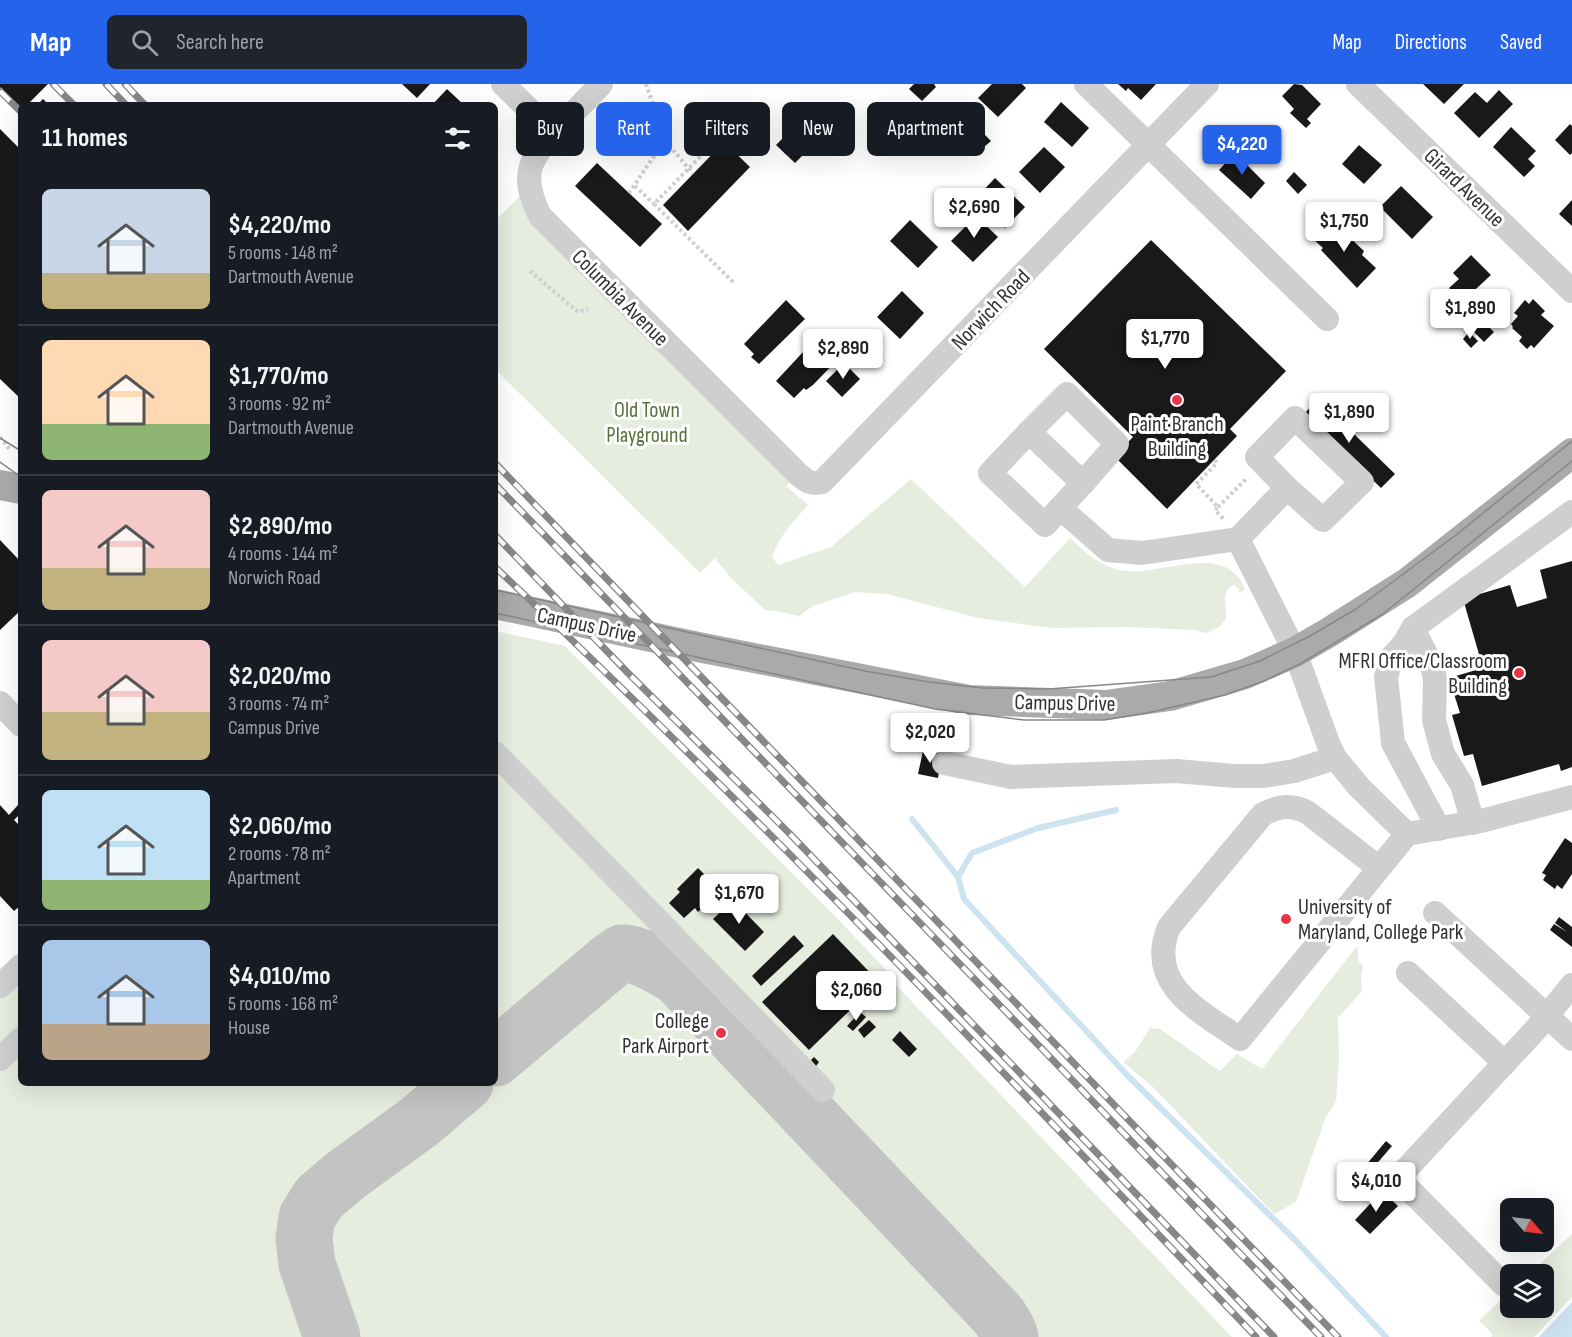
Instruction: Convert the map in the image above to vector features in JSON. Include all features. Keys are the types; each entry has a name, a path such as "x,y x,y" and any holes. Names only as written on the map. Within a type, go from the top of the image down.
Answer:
{"main road":[{"name":"Campus Drive","path":"498,605 703,648 969,700 1106,705 1149,699 1170,696 1245,674 1295,652 1328,633 1407,583 1572,453"},
{"path":"0,484 18,488"}],"street":[{"path":"502,84 521,102"},
{"name":"Columbia Avenue","path":"584,102 601,84"},
{"path":"1086,84 1327,319"},
{"name":"Norwich Road","path":"822,483 1207,84"},
{"name":"Girard Avenue","path":"1358,84 1572,291"},
{"name":"Columbia Avenue","path":"536,156 529,175 529,188 540,216 798,474 806,481 815,484 822,483"},
{"path":"1067,394 1117,444 1083,483 1045,525 990,473 1067,394"},
{"path":"1295,418 1362,482 1323,520 1287,488 1257,457 1295,418"},
{"path":"1029,432 1083,483"},
{"path":"1060,508 1108,550 1142,553 1238,539 1287,488"},
{"path":"1439,829 1393,743 1386,677 1392,657 1404,644 1413,628 1572,512"},
{"path":"1238,539 1295,652 1335,758 1359,787 1407,834"},
{"path":"1413,628 1432,666 1435,679 1434,720 1443,754 1461,785 1473,823"},
{"path":"0,703 18,722"},
{"path":"498,756 823,1090"},
{"path":"944,763 1011,777 1176,771 1264,776 1294,771 1335,758"},
{"path":"1379,868 1307,812 1298,807 1274,808 1263,814 1169,927 1163,941 1164,969 1184,1000 1240,1039 1407,834 1473,823 1572,797"},
{"path":"1435,913 1572,1039"},
{"path":"0,986 18,969"},
{"path":"1408,973 1505,1064"},
{"path":"1500,1281 1398,1178 1505,1064 1572,985"},
{"path":"0,1059 18,1042"}],"path":[{"path":"646,84 652,102"},
{"path":"672,149 693,174"},
{"path":"629,194 655,156"},
{"path":"654,204 701,156"},
{"path":"635,186 733,282"},
{"path":"530,270 570,307 578,312 588,309"},
{"path":"0,437 10,450"},
{"path":"1215,460 1217,463 1196,484 1218,507"},
{"path":"1238,539 1228,523 1215,510 1262,462"}],"green space":[{"name":"Old Town Playground","path":"529,187 798,474 786,486 808,505 778,542 772,557 778,565 831,547 911,479 1025,587 1070,538 1094,559 1115,569 1139,571 1208,563 1223,566 1236,574 1245,589 1240,593 1234,585 1228,588 1225,596 1226,619 1219,627 1206,633 1196,630 1126,627 1052,628 978,618 887,594 855,592 813,606 799,616 765,610 729,576 715,558 700,573 498,372 498,218"},
{"name":"College Park Airport","path":"498,632 565,646 834,915 890,974 894,983 1232,1337 0,1337 0,981 18,963 18,1086 498,1086"},
{"path":"1356,947 1358,960 1363,966 1362,991 1338,1018 1339,1059 1336,1101 1325,1119 1296,1202 1274,1214 1153,1087 1123,1062 1135,1052 1150,1028 1160,1029 1220,1071 1237,1054 1262,1069"},
{"path":"1572,1234 1572,1297 1554,1316 1554,1264 1540,1264"},
{"path":"1500,1301 1500,1318 1552,1318 1534,1337 1491,1337 1493,1334 1479,1321"}],"water":[{"path":"1572,1302 1572,1337 1539,1337"}],"building":[{"path":"0,84 48,84 30,102 18,102 18,107 0,89"},
{"path":"402,84 430,84 417,98"},
{"path":"914,84 934,84 936,87 922,101 909,89"},
{"path":"992,84 1022,84 1026,88 998,117 985,102 978,98"},
{"path":"1118,84 1156,84 1141,100 1128,88 1126,91"},
{"path":"1294,84 1302,85 1321,104 1307,119 1311,123 1306,128 1290,113 1294,109 1282,96"},
{"path":"1423,84 1464,84 1444,104"},
{"path":"447,89 461,102 435,102"},
{"path":"1499,90 1513,104 1479,138 1454,113 1475,92 1487,103"},
{"path":"1061,102 1089,128 1072,147 1044,122"},
{"path":"1570,124 1572,126 1572,153 1570,155 1555,140"},
{"path":"1511,127 1536,151 1528,159 1535,166 1524,177 1493,147"},
{"path":"0,129 18,147 18,396 0,379"},
{"path":"985,135 991,141 985,146"},
{"path":"782,139 782,151 776,145"},
{"path":"1359,145 1382,165 1364,184 1342,164"},
{"path":"1044,147 1065,167 1040,193 1019,172"},
{"path":"1235,153 1265,183 1251,199 1219,170"},
{"path":"710,156 739,156 750,167 688,231 663,205"},
{"path":"788,156 802,156 795,163"},
{"path":"597,163 662,224 640,247 575,186"},
{"path":"1294,172 1307,185 1298,194 1286,181"},
{"path":"995,178 1025,207 1005,228 975,199"},
{"path":"1401,186 1433,217 1412,239 1380,207"},
{"path":"1572,200 1572,226 1559,214"},
{"path":"976,216 998,237 973,262 951,241"},
{"path":"1329,218 1364,251 1362,255 1376,268 1357,288 1311,237"},
{"path":"910,220 938,247 918,268 890,241"},
{"name":"Paint Branch Building","path":"1151,240 1286,371 1230,429 1237,436 1167,509 1114,456 1133,437 1044,349"},
{"path":"1471,255 1491,275 1463,301 1449,288 1459,279 1453,273"},
{"path":"902,291 924,313 900,339 877,317"},
{"path":"1533,299 1545,311 1541,315 1554,326 1534,348 1531,345 1527,349 1519,341 1522,337 1512,328 1511,324 1518,316 1514,313 1525,300 1529,304"},
{"path":"786,300 805,319 759,364 751,357 754,354 744,344"},
{"path":"1483,321 1494,332 1484,342 1473,331"},
{"path":"1469,332 1478,341 1471,348 1463,339"},
{"path":"818,336 840,357 813,385 806,390 804,388 794,398 776,381"},
{"path":"844,363 860,379 842,397 826,381"},
{"path":"1318,399 1395,474 1381,488 1304,414"},
{"path":"0,540 18,559 18,613 0,630"},
{"name":"MFRI Office/Classroom Building","path":"1572,561 1572,767 1561,771 1559,764 1482,786 1473,754 1464,756 1452,715 1460,713 1449,678 1483,668 1463,599 1510,585 1517,607 1547,598 1540,570"},
{"path":"923,751 942,754 938,778 918,774"},
{"path":"0,805 9,815 18,805 18,816 14,820 18,824 18,908 14,911 0,896"},
{"path":"1565,838 1572,843 1572,874 1562,889 1557,885 1555,889 1543,880 1546,875 1542,873"},
{"path":"698,868 720,890 698,912 695,908 684,918 669,903 680,892 677,889"},
{"path":"733,900 764,932 745,951 713,919"},
{"path":"1559,917 1572,927 1572,947 1550,930 1554,924 1567,932 1555,923"},
{"path":"833,934 879,982 809,1050 762,1002"},
{"path":"794,935 804,946 761,986 752,976"},
{"path":"860,1012 866,1017 853,1031 847,1026"},
{"path":"869,1020 876,1027 864,1038 858,1030"},
{"path":"900,1031 917,1049 909,1057 892,1040"},
{"path":"814,1057 819,1062 816,1066 811,1060"},
{"path":"1386,1141 1392,1146 1367,1175 1361,1171"},
{"path":"1382,1191 1398,1206 1370,1234 1355,1220"}],"waterway":[{"path":"1116,810 1038,828 972,853 958,877 964,899 1128,1076 1296,1241 1386,1337"},
{"path":"912,819 958,877"}],"taxiway":[{"path":"498,1055 621,953 635,955 660,966 679,978 999,1316 1010,1337"},
{"path":"332,1337 307,1264 304,1238 307,1217 319,1198 346,1175 419,1122 461,1086"}],"tram line":[{"path":"0,438 18,449"},
{"path":"498,591 865,671 929,682 983,688 1049,689 1211,677 1260,661 1310,636 1356,609 1456,535 1572,441"},
{"path":"498,614 935,709 1024,720 1104,720 1147,713 1225,695 1264,681 1300,664 1383,614 1572,461"},
{"path":"0,462 18,475"}],"railway":[{"path":"53,84 71,102"},
{"path":"106,84 123,102"},
{"path":"125,84 142,102"},
{"path":"0,91 18,109"},
{"path":"498,466 1338,1337"},
{"path":"498,487 1321,1337"},
{"path":"498,538 627,672 789,833 1274,1337"},
{"path":"498,570 690,755 881,946 1256,1337"}],"place":[{"name":"Paint Branch Building","path":"1177,400"},
{"name":"MFRI Office/Classroom Building","path":"1519,673"},
{"name":"University of Maryland, College Park","path":"1286,919"},
{"name":"College Park Airport","path":"721,1033"}]}
